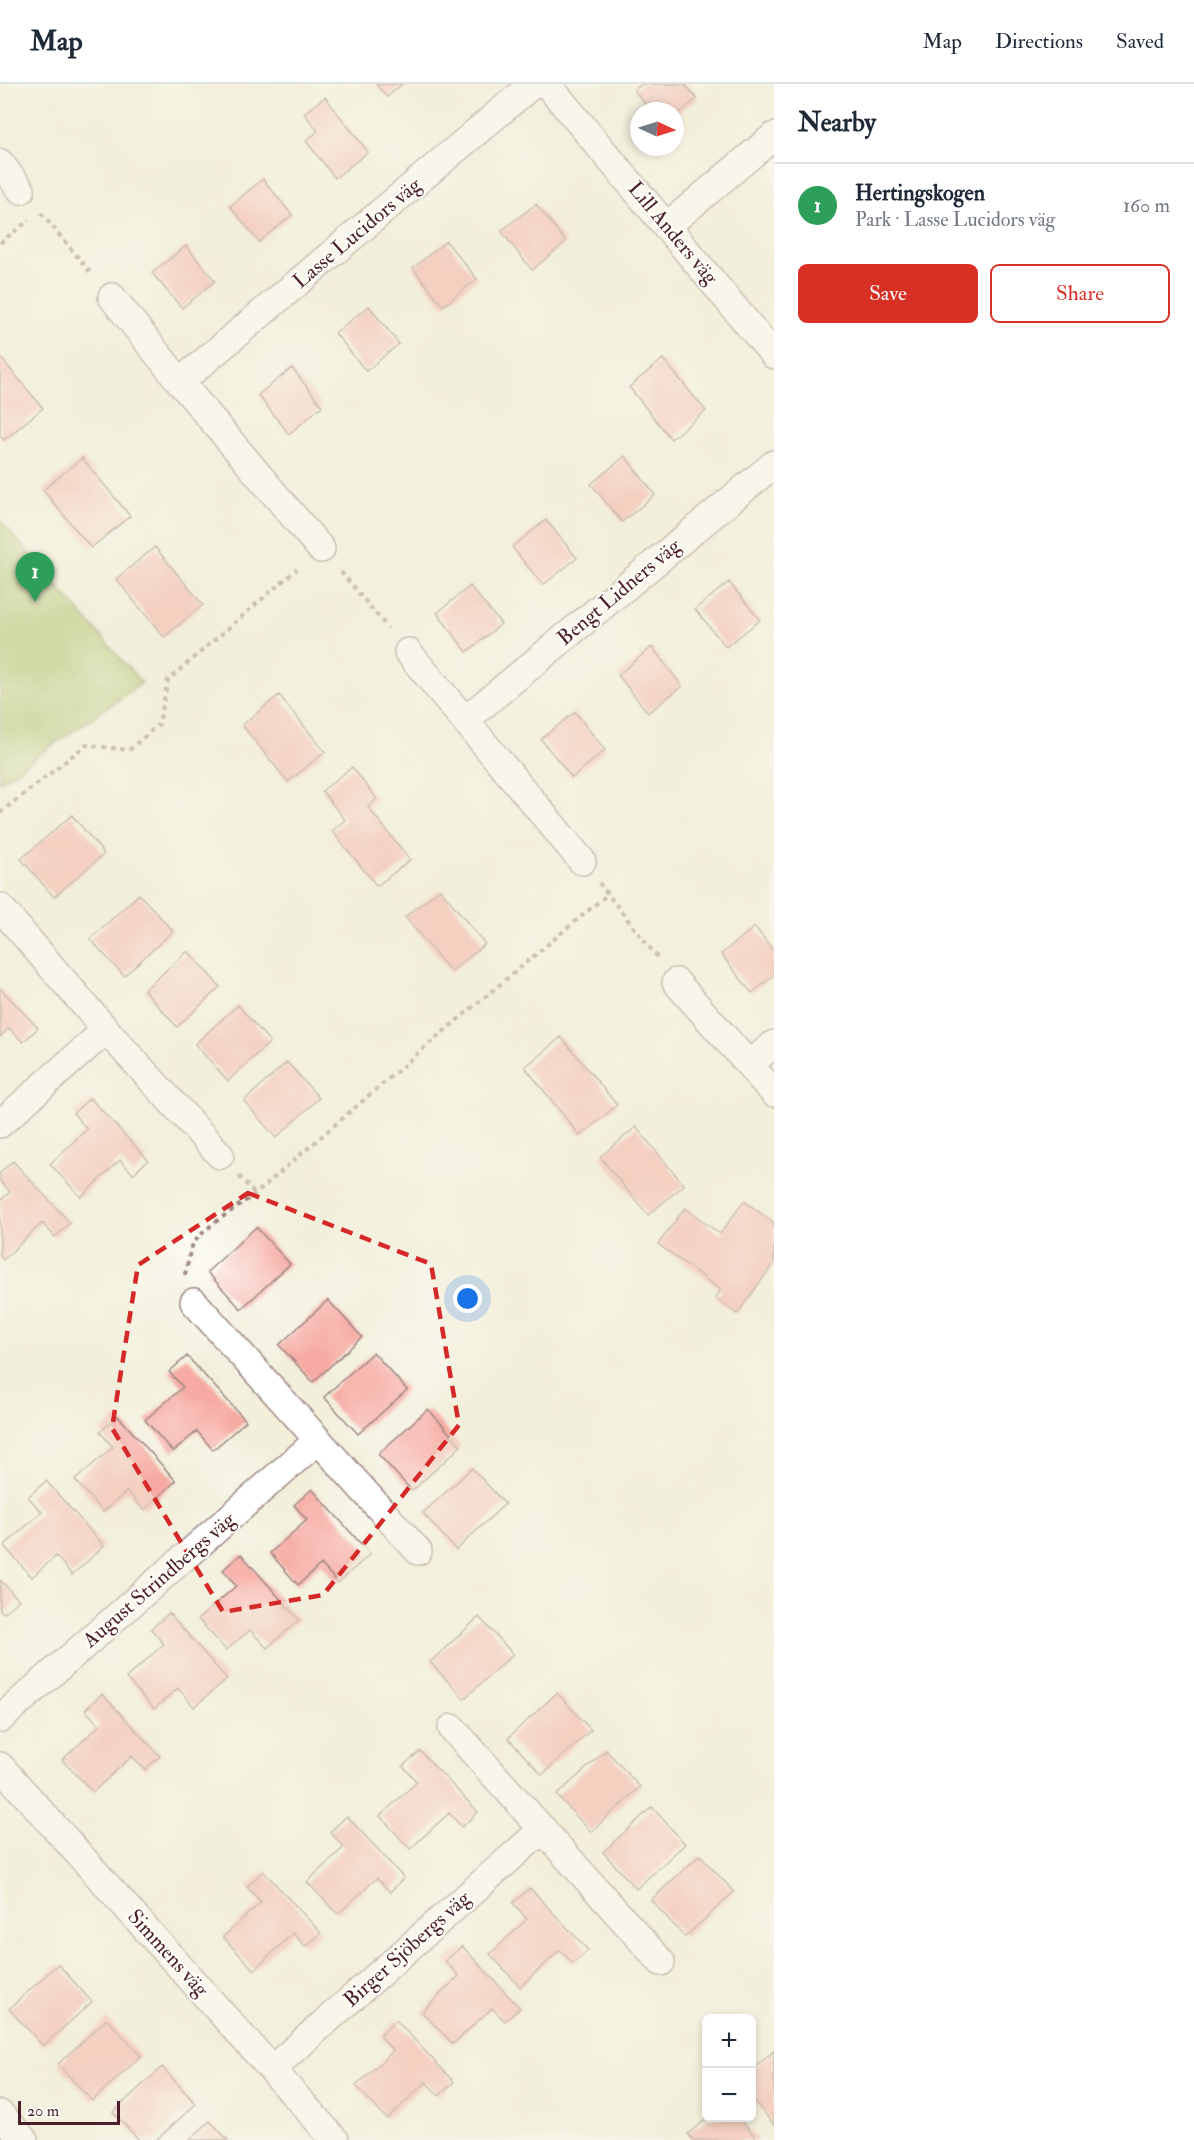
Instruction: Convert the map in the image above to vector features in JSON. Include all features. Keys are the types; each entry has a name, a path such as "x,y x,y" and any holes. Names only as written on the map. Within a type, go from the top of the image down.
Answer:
{"street":[{"name":"Lasse Lucidors väg","path":"180,382 532,84"},
{"name":"Lill Anders väg","path":"547,84 774,355"},
{"path":"667,226 774,136"},
{"path":"0,163 21,190"},
{"path":"112,297 180,382 321,549"},
{"name":"Bengt Lidners väg","path":"465,720 774,464"},
{"path":"408,652 582,861"},
{"path":"0,907 106,1030 220,1155"},
{"path":"676,982 774,1093"},
{"path":"0,1124 106,1030"},
{"path":"750,1064 774,1044"},
{"path":"194,1302 418,1551"},
{"name":"August Strindbergs väg","path":"0,1719 318,1441"},
{"path":"452,1728 661,1962"},
{"name":"Simmens väg","path":"0,1766 335,2140"},
{"name":"Birger Sjöbergs väg","path":"272,2069 543,1829"},
{"path":"0,2114 24,2140"}],"path":[{"path":"21,190 112,297"},
{"path":"0,243 39,212"},
{"path":"0,813 86,745 129,750 159,724 168,680 321,549 408,652"},
{"path":"582,861 676,982"},
{"path":"194,1302 185,1284 185,1278 191,1248 198,1237 255,1194 418,1053 608,894"}],"highlighted area":[{"path":"248,1193 431,1264 459,1425 323,1595 223,1612 112,1428 138,1265"}],"green space":[{"path":"0,520 142,683 0,782"}],"building":[{"path":"376,84 402,84 387,97"},
{"path":"642,84 685,84 697,99 684,109 684,102 644,102 634,90"},
{"path":"325,97 368,152 335,178 306,141 318,131 304,113"},
{"path":"263,179 292,215 259,242 230,206"},
{"path":"536,204 566,242 532,270 501,231"},
{"path":"446,241 477,279 443,306 413,268"},
{"path":"186,246 215,281 182,308 152,273"},
{"path":"369,306 399,344 366,371 335,333"},
{"path":"0,357 43,408 4,440 0,436"},
{"path":"663,359 706,411 671,439 629,387"},
{"path":"292,368 322,406 289,434 258,395"},
{"path":"625,456 655,495 622,522 591,484"},
{"path":"82,458 130,516 91,548 43,490"},
{"path":"546,520 577,558 543,585 512,547"},
{"path":"155,547 203,605 164,637 116,579"},
{"path":"729,582 760,620 726,647 695,609"},
{"path":"470,586 501,624 467,652 437,613"},
{"path":"652,647 682,686 648,713 618,675"},
{"path":"279,695 325,752 288,782 242,725"},
{"path":"575,712 605,750 572,778 541,739"},
{"path":"352,767 377,799 368,807 410,860 377,886 332,831 345,820 322,791"},
{"path":"72,815 104,854 54,897 21,859"},
{"path":"440,889 485,944 451,972 405,917"},
{"path":"139,894 173,931 124,976 90,939"},
{"path":"755,927 774,951 774,975 752,993 721,954"},
{"path":"188,951 220,987 177,1027 144,990"},
{"path":"0,988 38,1028 23,1042 9,1028 0,1037"},
{"path":"238,1005 270,1042 228,1081 195,1044"},
{"path":"561,1037 617,1105 580,1136 525,1067"},
{"path":"287,1062 319,1098 276,1138 244,1101"},
{"path":"90,1098 148,1160 133,1174 120,1160 81,1197 50,1164 87,1129 73,1113"},
{"path":"636,1127 684,1185 648,1215 600,1157"},
{"path":"13,1161 70,1223 55,1237 42,1223 3,1260 0,1256 0,1201 10,1192 0,1181 0,1173"},
{"path":"744,1201 774,1223 774,1263 737,1314 715,1298 721,1290 658,1244 685,1208 720,1234"},
{"path":"256,1227 290,1264 241,1309 207,1272"},
{"path":"328,1300 362,1337 313,1382 279,1345"},
{"path":"373,1352 407,1390 358,1434 324,1397"},
{"path":"187,1356 246,1421 213,1450 197,1431 173,1452 145,1420 183,1387 169,1372"},
{"path":"428,1409 461,1446 412,1491 378,1454"},
{"path":"118,1416 176,1481 144,1510 127,1491 103,1512 75,1480 113,1447 100,1432"},
{"path":"472,1468 505,1504 456,1550 423,1513"},
{"path":"46,1481 104,1546 72,1575 56,1556 32,1577 4,1546 42,1512 28,1497"},
{"path":"312,1489 370,1554 338,1583 321,1564 298,1585 270,1553 307,1520 294,1505"},
{"path":"241,1554 299,1620 267,1648 250,1630 226,1650 198,1619 236,1586 223,1570"},
{"path":"0,1580 19,1600 4,1613 0,1610"},
{"path":"169,1613 227,1679 194,1707 178,1688 154,1709 126,1678 164,1644 151,1629"},
{"path":"479,1617 513,1654 464,1699 430,1662"},
{"path":"557,1693 591,1730 542,1775 508,1738"},
{"path":"102,1694 160,1756 145,1770 132,1756 93,1792 62,1760 100,1725 85,1710"},
{"path":"606,1750 640,1787 591,1832 557,1795"},
{"path":"420,1751 478,1812 462,1827 449,1813 410,1849 380,1816 417,1782 403,1766"},
{"path":"652,1807 685,1844 636,1889 603,1852"},
{"path":"347,1816 404,1878 390,1892 377,1878 338,1914 307,1882 344,1847 330,1832"},
{"path":"700,1855 734,1892 685,1937 651,1900"},
{"path":"263,1871 321,1933 306,1947 293,1933 254,1970 223,1937 261,1902 247,1887"},
{"path":"530,1888 588,1950 573,1964 560,1950 520,1987 490,1954 527,1919 513,1903"},
{"path":"462,1946 520,2008 505,2021 492,2008 453,2044 422,2012 459,1976 445,1961"},
{"path":"58,1964 92,2002 43,2046 9,2009"},
{"path":"107,2019 141,2056 92,2101 58,2064"},
{"path":"396,2020 454,2082 439,2096 426,2082 387,2119 356,2086 393,2051 380,2036"},
{"path":"774,2051 774,2125 756,2103 756,2067"},
{"path":"162,2067 196,2104 156,2140 139,2140 113,2112"},
{"path":"210,2121 228,2140 189,2140"},
{"path":"703,2122 742,2122 758,2140 693,2140 688,2134"}],"place":[{"name":"Hertingskogen","path":"35,602"}]}
